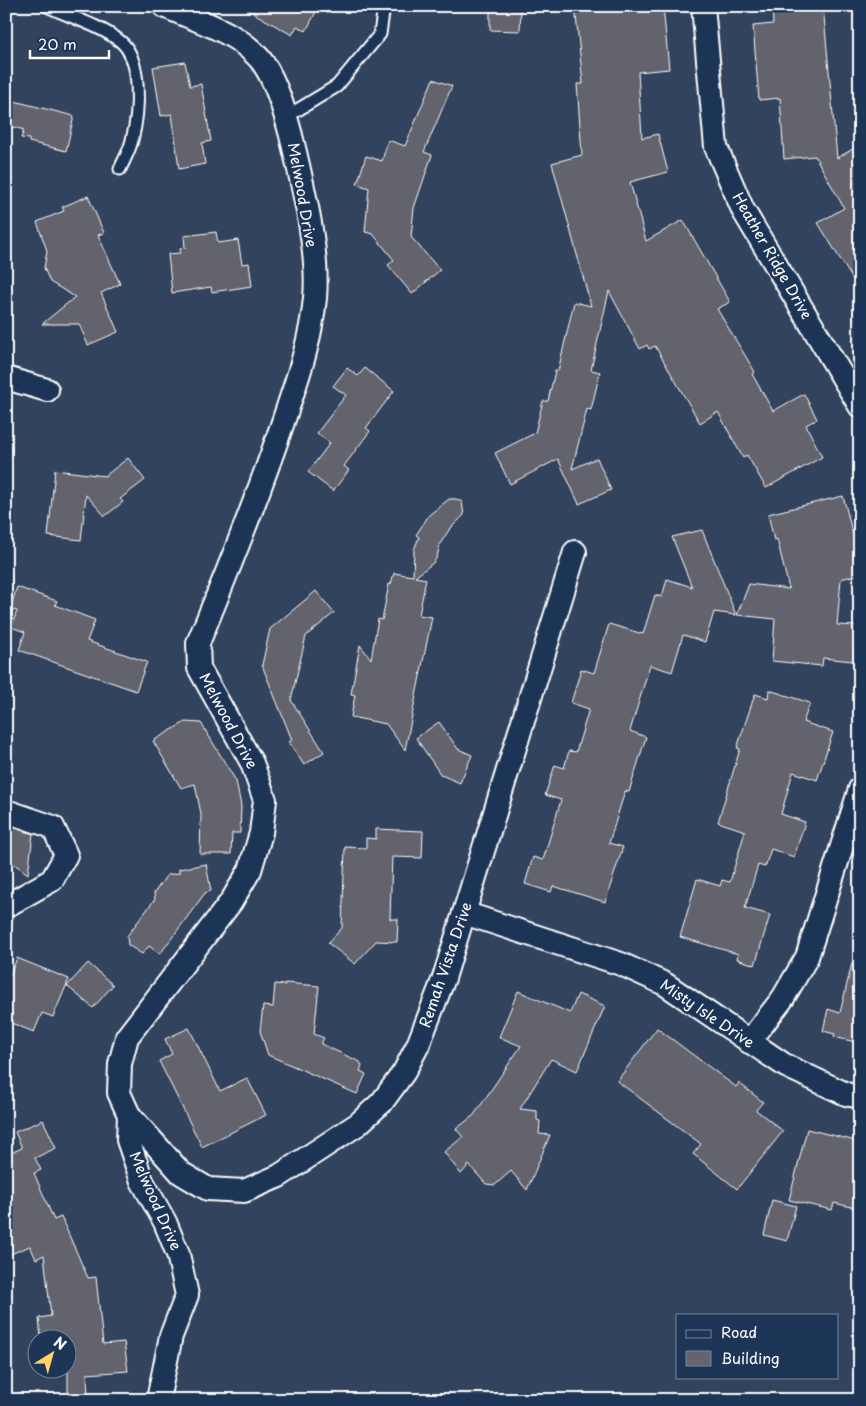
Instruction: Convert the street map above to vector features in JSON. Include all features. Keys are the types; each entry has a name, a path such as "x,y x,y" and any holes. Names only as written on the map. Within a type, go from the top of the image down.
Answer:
{"street":[{"name":"Melwood Drive","path":"158,1400 171,1336 187,1295 178,1254 165,1222 142,1181 128,1140 129,1115 119,1093 120,1064 127,1037 231,902 250,870 261,833 265,800 252,764 199,668 198,643 261,486 308,346 315,296 305,195 286,117 260,59 232,35 164,6"},
{"name":"Heather Ridge Drive","path":"703,6 716,147 743,210 860,406"},
{"path":"6,378 47,390"},
{"name":"Remah Vista Drive","path":"129,1115 181,1173 208,1189 244,1191 279,1176 358,1124 382,1102 404,1072 418,1045 444,978 575,552"},
{"path":"749,1042 783,998 807,957 860,789"},
{"path":"6,811 53,827 66,855 52,880 6,906"},
{"name":"Misty Isle Drive","path":"464,914 621,964 665,984 786,1066 846,1094 860,1098"}],"lane":[{"path":"47,6 108,34 121,42 132,56 137,73 136,112 132,141 120,169"},
{"path":"286,117 338,86 380,34 384,6"}],"building":[{"path":"241,6 319,6 306,31 297,26 292,35"},
{"path":"490,6 521,6 520,31 490,30"},
{"path":"575,6 663,6 669,69 638,72 642,138 658,134 668,172 630,182 646,241 683,220 730,302 717,309 755,372 752,374 773,411 804,394 817,419 806,425 822,457 766,488 747,455 743,458 718,412 700,423 655,346 649,349 647,345 640,349 609,291 591,370 600,372 591,410 587,409 572,469 597,458 611,490 579,504 558,459 510,484 495,453 535,433 543,401 548,401 555,371 558,371 574,302 591,306 552,163 582,155 577,84 583,84"},
{"path":"772,6 823,6 837,158 860,145 860,291 818,223 844,208 815,156 784,159 780,98 759,100 753,26 773,24"},
{"path":"185,62 190,86 201,84 211,141 202,143 205,164 179,169 172,114 161,116 153,67"},
{"path":"433,79 452,86 424,152 432,155 414,208 411,237 440,270 412,294 388,265 394,260 373,234 365,232 369,188 357,184 366,156 382,161 388,140 405,146"},
{"path":"6,99 74,116 66,151 29,142 29,139 21,138 24,130 6,125"},
{"path":"88,196 104,233 98,235 120,284 101,293 118,332 88,345 79,324 42,324 75,297 50,282 44,268 47,251 37,222 64,211 62,207"},
{"path":"216,232 218,243 238,240 242,264 249,263 252,286 212,292 211,287 172,293 168,254 180,253 180,249 185,248 184,236"},
{"path":"347,368 358,376 365,368 394,391 366,428 370,431 344,466 349,470 333,491 308,472 330,443 317,433 346,395 333,386"},
{"path":"128,458 145,480 120,499 123,502 105,516 86,495 81,540 48,536 55,470 105,476"},
{"path":"843,496 854,539 856,539 860,554 860,574 841,579 837,625 857,626 853,661 823,658 822,666 772,661 775,619 737,615 749,584 789,589 777,539 774,540 768,514"},
{"path":"449,499 456,499 462,502 464,515 449,530 440,544 437,557 433,563 415,577 426,579 419,615 432,617 405,750 386,724 351,717 355,695 351,694 360,645 371,659 378,619 382,620 389,584 391,584 394,573 413,576 414,550 419,537 416,535 429,515"},
{"path":"702,530 736,615 714,612 705,642 683,635 672,672 650,665 630,731 646,737 629,792 625,791 609,843 623,847 605,902 553,886 551,892 525,884 533,857 543,860 561,800 545,795 555,765 564,768 569,751 576,752 589,709 571,703 581,669 594,673 609,624 643,634 655,595 662,597 667,579 692,587 672,537"},
{"path":"17,587 57,601 55,605 95,620 87,641 147,662 136,691 19,650 25,632 11,627 17,611 10,609"},
{"path":"316,591 334,613 306,636 291,700 324,752 304,765 289,742 292,740 262,665 270,629"},
{"path":"769,690 810,703 803,722 833,732 817,780 793,772 781,814 805,822 794,857 771,849 765,867 758,865 745,908 770,915 755,965 737,959 738,954 680,937 697,879 720,886 722,880 730,882 745,831 718,822 740,749 737,748 755,694 768,698"},
{"path":"185,722 201,723 236,781 241,806 240,833 232,833 231,854 200,854 201,814 195,784 181,788 153,741"},
{"path":"439,722 458,749 472,755 460,783 441,775 416,738"},
{"path":"6,825 33,834 28,874 6,858"},
{"path":"376,829 423,831 422,858 392,857 390,919 398,919 397,942 376,941 355,964 328,943 342,928 345,847 366,848 366,838 376,839"},
{"path":"206,864 211,891 205,893 160,954 149,946 142,954 128,945 127,936 155,899 154,893 167,875 179,873 179,869"},
{"path":"17,958 69,979 53,1017 42,1013 34,1032 6,1021 6,985"},
{"path":"88,963 113,985 93,1008 67,986"},
{"path":"852,963 860,964 860,1043 834,1037 835,1034 823,1031 828,1009 840,1013"},
{"path":"285,983 319,986 314,1034 324,1038 321,1044 360,1062 362,1066 360,1071 366,1074 357,1094 268,1055 260,1031 263,1006 273,1007 275,984 285,985"},
{"path":"518,991 570,1013 578,994 605,1006 577,1071 551,1059 520,1109 537,1111 537,1120 540,1121 539,1134 550,1135 527,1190 511,1171 495,1185 486,1184 469,1165 461,1174 444,1152 463,1137 456,1129 474,1115 521,1046 499,1037"},
{"path":"189,1028 220,1091 247,1078 266,1115 202,1147 159,1061 172,1054 165,1039"},
{"path":"657,1028 736,1087 739,1083 763,1102 756,1110 783,1131 737,1189 693,1154 701,1144 617,1081"},
{"path":"43,1120 56,1148 35,1158 41,1170 34,1173 54,1220 61,1217 88,1278 96,1277 103,1344 124,1342 128,1371 87,1374 88,1400 68,1400 68,1378 78,1378 78,1328 40,1328 39,1318 51,1316 44,1255 36,1259 30,1246 6,1256 6,1155 22,1148 15,1132"},
{"path":"807,1129 860,1142 860,1209 834,1203 832,1210 789,1200"},
{"path":"772,1200 796,1206 787,1241 764,1235"}]}
